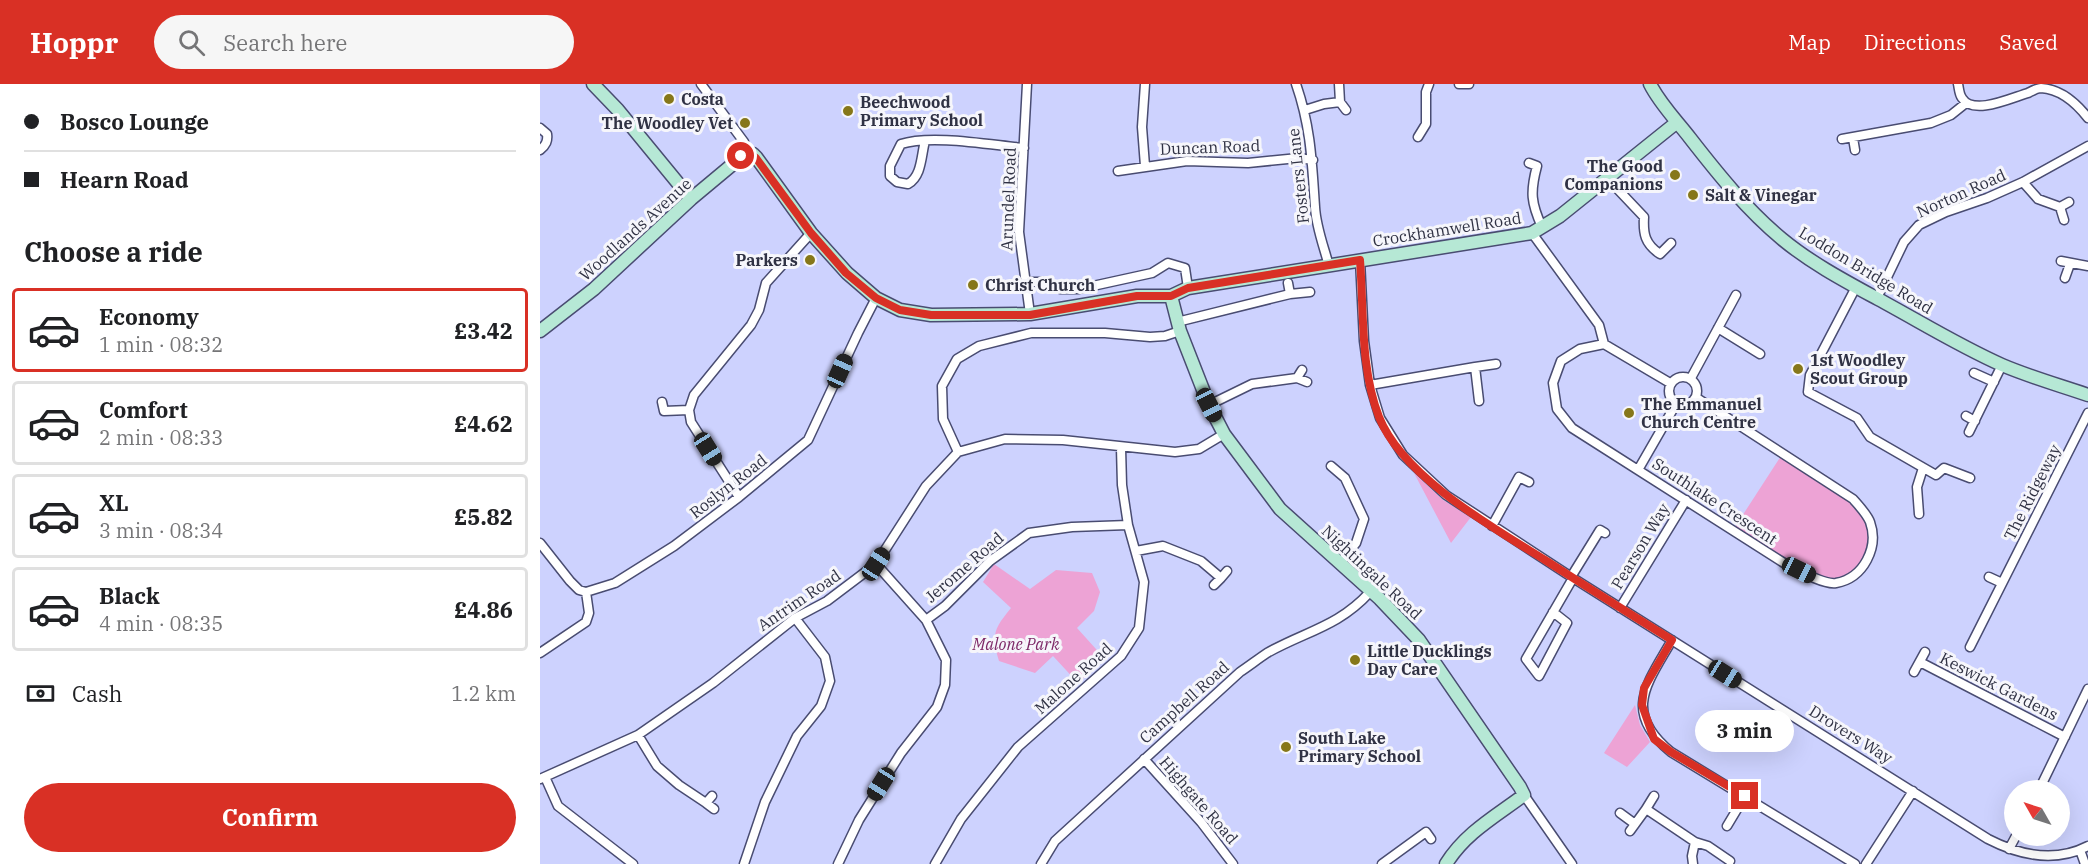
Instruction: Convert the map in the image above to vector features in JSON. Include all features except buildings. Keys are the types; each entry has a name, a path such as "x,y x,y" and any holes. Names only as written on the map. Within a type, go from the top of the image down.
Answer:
{"street":[{"path":"593,84 618,110 692,199"},
{"name":"Crockhamwell Road","path":"701,84 744,142 749,154 811,233 846,273 876,298 900,310 931,315 1030,315 1137,296 1171,296 1188,288 1537,230 1560,216 1676,123"},
{"name":"Arundel Road","path":"1028,84 1019,232 1030,315"},
{"name":"Duncan Road","path":"1145,84 1142,127 1145,166"},
{"name":"Fosters Lane","path":"1296,84 1305,110 1312,160 1315,208 1329,266"},
{"path":"1305,110 1324,104 1343,106 1339,84"},
{"path":"1418,137 1426,124 1426,92 1429,84"},
{"path":"1459,84 1469,84"},
{"name":"Loddon Bridge Road","path":"1650,84 1676,123 1751,211 1814,262 2002,365 2088,394"},
{"path":"1958,84 1961,96 1966,103 1975,107 1999,102 2040,86 2064,95 2079,106 2088,118"},
{"path":"1842,139 1931,123 1951,115 1966,103"},
{"path":"540,128 547,134 545,146 540,150"},
{"path":"1853,138 1855,150"},
{"path":"925,141 920,171 915,180 908,184 897,182 890,176 890,166 901,144 910,141 925,141 967,142 1024,148"},
{"name":"Norton Road","path":"1877,298 1904,242 1919,225 1946,212 2022,183 2088,146"},
{"name":"Woodlands Avenue","path":"540,331 594,289 692,199 749,154"},
{"name":"Duncan Road","path":"1118,171 1187,160 1248,163 1298,158 1312,160"},
{"path":"1537,166 1532,187 1537,230 1599,325 1604,344 1670,383"},
{"path":"1608,179 1644,217 1653,221"},
{"path":"2022,183 2038,199 2060,207 2069,202"},
{"path":"2060,207 2064,219"},
{"path":"1644,217 1645,238 1651,248 1660,254 1671,243"},
{"path":"740,497 691,422 689,410 694,395 751,325 759,310 766,283 811,233"},
{"name":"Drovers Way","path":"1360,260 1364,341 1370,385 1380,418 1402,455 1446,495 1620,608 1988,838 2009,849 2038,856 2084,848"},
{"path":"2061,261 2088,267"},
{"path":"1025,282 1043,282 1060,289 1079,289 1152,273 1168,263 1185,268 1188,288"},
{"path":"2065,278 2070,264"},
{"path":"1288,283 1290,294"},
{"path":"1856,287 1809,375 1808,392 1857,418 1870,437 1936,475 1944,468 1970,478"},
{"path":"1224,434 1199,449 1175,452 1063,440 1005,439 958,452 943,419 942,386 957,359 979,346 1031,333 1165,336 1179,326 1290,294 1310,292"},
{"path":"1691,378 1736,295"},
{"name":"Nightingale Road","path":"1171,296 1179,326 1209,405 1224,434 1280,509 1380,599 1419,640 1572,864"},
{"name":"Roslyn Road","path":"586,592 615,583 674,546 740,497 808,440 876,298"},
{"path":"1718,328 1760,354"},
{"name":"Southlake Crescent","path":"1604,344 1581,349 1562,361 1553,383 1557,409 1572,428 1784,563 1814,578 1835,584 1853,576 1868,562 1873,540 1869,520 1853,499 1697,398"},
{"path":"1370,385 1497,364"},
{"path":"1969,432 2002,365"},
{"path":"1475,367 1479,401"},
{"path":"1974,373 1994,382"},
{"path":"1209,405 1252,384 1300,374 1307,382"},
{"path":"1670,383 1679,377 1691,378"},
{"path":"1670,383 1669,396 1676,404 1687,406 1697,398 1698,388 1691,378"},
{"path":"662,402 663,415 689,410"},
{"name":"Southlake Crescent","path":"1638,470 1676,404"},
{"name":"The Ridgeway","path":"1970,647 2088,413"},
{"path":"1966,416 1975,420"},
{"name":"Malone Road","path":"935,864 961,819 1018,747 1126,650 1139,627 1144,582 1128,525 1122,484 1121,448"},
{"name":"Antrim Road","path":"542,778 638,735 713,683 795,618 827,601 876,564 926,486 958,452"},
{"path":"1919,514 1917,487 1923,468"},
{"path":"1333,471 1345,478 1364,519 1356,543 1340,563"},
{"path":"1492,526 1519,477 1529,482"},
{"name":"Pearson Way","path":"1620,608 1686,500"},
{"name":"Jerome Road","path":"926,620 945,606 990,561 1029,533 1072,527 1128,525"},
{"path":"1553,612 1567,623 1540,677 1526,659 1600,530"},
{"path":"540,543 570,581 579,590 586,592 589,613 586,622 540,653"},
{"path":"1136,551 1163,546 1201,561 1224,574 1214,585"},
{"path":"838,864 859,820 901,753 937,707 945,685 946,660 926,620 876,564"},
{"path":"1989,578 2002,583"},
{"name":"Campbell Road","path":"1041,864 1055,841 1240,672 1267,653 1339,619 1351,611 1370,592"},
{"path":"744,864 765,802 797,736 821,706 830,681 825,657 795,618"},
{"path":"1672,640 1644,688 1642,705 1654,739 1671,752 1856,864"},
{"name":"Keswick Gardens","path":"1914,672 1925,652"},
{"name":"Keswick Gardens","path":"1920,662 2065,736"},
{"path":"2044,780 2088,689"},
{"path":"638,735 657,766 679,785 709,799 714,809"},
{"name":"Highgate Road","path":"1143,759 1201,822 1231,863"},
{"path":"542,778 558,806 633,864"},
{"path":"1866,864 1913,791"},
{"path":"1446,864 1458,847 1479,827 1524,795"},
{"path":"1620,813 1633,828 1654,796"},
{"path":"1727,826 1745,796"},
{"path":"1646,809 1695,842 1708,846 1728,862 1735,852"},
{"path":"1382,864 1426,832 1431,839"},
{"path":"1693,864 1695,842"},
{"path":"2084,848 2085,864"}],"green space":[{"path":"1783,453 1853,499 1869,520 1868,562 1835,584 1814,578 1733,530"},
{"path":"1414,473 1443,500 1471,517 1451,543"},
{"name":"Malone Park","path":"994,564 1030,589 1056,570 1092,573 1100,592 1094,611 1077,628 1105,659 1078,683 1053,656 1035,673 999,661 995,644 996,632 1011,608 983,582"},
{"path":"1635,705 1640,725 1650,742 1627,767 1604,753"}],"place":[{"name":"Costa","path":"669,99"},
{"name":"Beechwood Primary School","path":"848,111"},
{"name":"The Woodley Vet","path":"745,123"},
{"name":"The Good Companions","path":"1675,175"},
{"name":"Salt & Vinegar","path":"1693,195"},
{"name":"Parkers","path":"810,260"},
{"name":"Christ Church","path":"973,285"},
{"name":"1st Woodley Scout Group","path":"1798,369"},
{"name":"The Emmanuel Church Centre","path":"1629,413"},
{"name":"Little Ducklings Day Care","path":"1355,660"},
{"name":"South Lake Primary School","path":"1286,747"}],"route":[{"path":"741,156 753,154 811,233 846,273 867,292 885,304 914,313 1030,315 1137,296 1171,296 1188,288 1360,260 1364,304 1364,341 1370,385 1380,418 1402,455 1446,495 1672,640 1644,688 1642,705 1654,739 1671,752 1745,796"}]}
